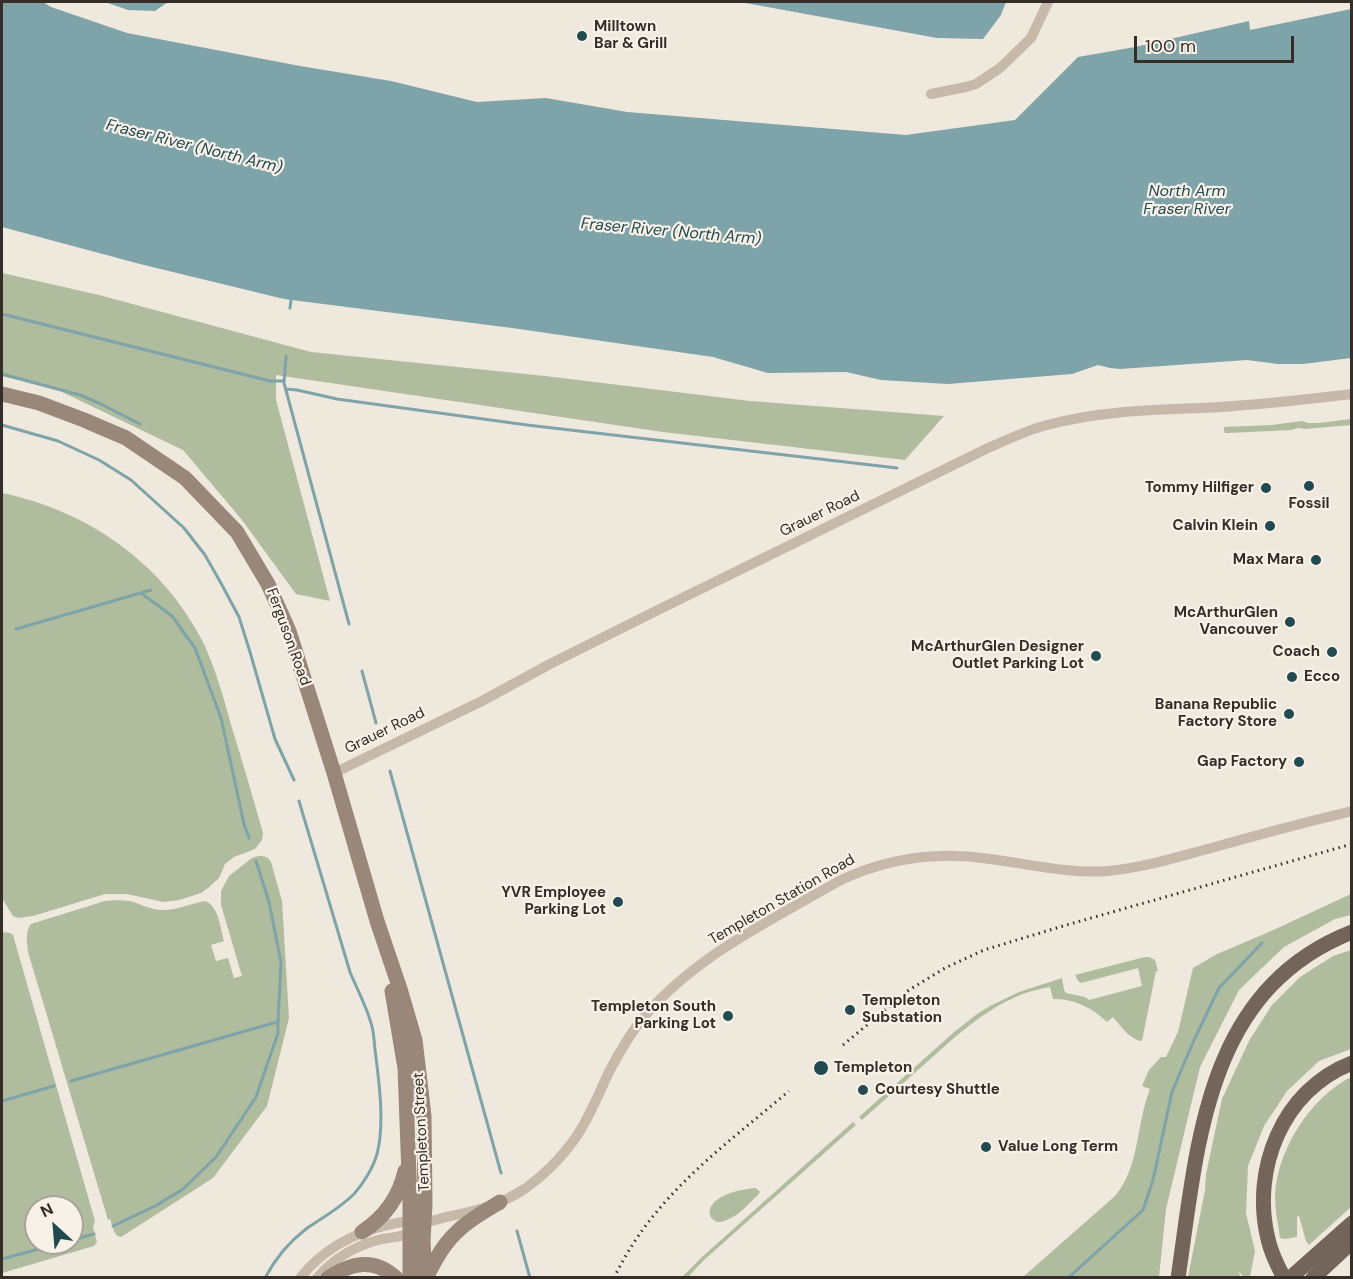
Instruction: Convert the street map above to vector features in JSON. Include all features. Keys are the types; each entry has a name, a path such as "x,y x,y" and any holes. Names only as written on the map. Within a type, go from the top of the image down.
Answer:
{"main road":[{"path":"1178,1278 1202,1129 1219,1070 1232,1040 1247,1015 1275,981 1312,952 1352,932"},
{"path":"1284,1278 1273,1256 1265,1225 1263,1198 1265,1171 1272,1145 1292,1110 1310,1089 1329,1074 1352,1063"},
{"path":"1290,1278 1352,1223"},
{"path":"1313,1278 1352,1242"}],"street":[{"path":"931,94 976,84 1000,69 1031,38 1048,2"},
{"name":"Ferguson Road","path":"2,394 39,403 126,438 185,478 237,532 268,584 289,631 334,773"},
{"name":"Grauer Road","path":"334,773 482,701 654,612 1015,436 1046,425 1100,414 1290,402 1352,394"},
{"name":"Templeton Street","path":"334,773 377,921 415,1040 424,1116 425,1204 414,1226 423,1247 425,1278"},
{"name":"Templeton Station Road","path":"414,1226 500,1203 537,1179 574,1141 620,1052 650,1010 674,987 712,957 746,935 854,874 898,861 942,855 987,858 1068,871 1108,871 1157,863 1288,826 1352,811"},
{"name":"Templeton Street","path":"377,921 393,995 405,1068 414,1226 410,1278"},
{"path":"300,1278 309,1266 325,1252 379,1220 394,1201 407,1164 409,1138"},
{"path":"425,1278 444,1245 457,1230 500,1203"},
{"path":"362,1232 414,1226"},
{"path":"317,1278 345,1254 414,1226"},
{"path":"328,1278 348,1267 361,1264 386,1269 396,1278"}],"green space":[{"path":"2,273 99,295 311,352 545,376 750,401 944,416 905,460 663,432 276,375 276,400 330,601 296,594 242,520 183,450 60,391 2,376"},
{"path":"1351,419 1351,425 1305,429 1228,433 1224,430 1224,427 1302,421 1319,423"},
{"path":"2,493 34,501 64,513 93,527 119,544 144,564 166,588 186,613 203,642 219,685 263,833 262,840 255,849 234,857 225,864 219,878 201,893 163,902 127,894 105,894 33,916 18,918 13,916 2,898"},
{"path":"266,857 271,862 282,901 289,1018 267,1106 213,1178 121,1237 118,1236 110,1219 108,1220 28,952 28,930 31,924 105,901 130,901 163,910 206,901 214,908 224,941 211,945 216,961 228,958 234,978 242,976 221,905 221,891 229,876 252,858"},
{"path":"1351,894 1351,915 1335,919 1284,947 1239,990 1200,1067 1166,1209 1159,1277 1023,1277 1115,1196 1123,1185 1133,1159 1150,1089 1142,1086 1149,1070 1161,1057 1166,1057 1178,1032 1193,968 1217,954"},
{"path":"2,932 13,935 95,1221 93,1227 97,1242 94,1246 84,1249 84,1195 24,1195 24,1255 63,1255 2,1273"},
{"path":"1351,950 1351,1049 1319,1061 1287,1091 1264,1126 1248,1166 1246,1213 1255,1251 1250,1277 1244,1277 1238,1271 1241,1277 1188,1277 1222,1099 1249,1041 1272,1005 1300,977 1333,956"},
{"path":"1145,957 1155,960 1158,971 1156,971 1142,1041 1130,1035 1113,1017 1107,1022 1082,1005 1068,1000 1053,999 1050,987 1032,991 999,1005 984,1015 955,1037 862,1120 859,1117 953,1033 990,1006 1019,992 1062,978 1066,993 1089,1000 1142,986 1138,968 1081,983 1075,975"},
{"path":"1351,1077 1351,1207 1309,1245 1299,1216 1297,1217 1297,1237 1280,1238 1275,1196 1277,1179 1289,1144 1309,1112 1336,1086"},
{"path":"853,1122 856,1125 704,1260 688,1277 682,1277 702,1257"},
{"path":"756,1188 760,1192 758,1195 734,1217 720,1222 714,1220 710,1215 710,1208 721,1197"}],"water":[{"name":"North Arm Fraser River","path":"2,2 43,2 51,7 127,33 391,81 477,102 546,98 627,112 906,135 1015,120 1078,57 1135,47 1249,21 1250,30 1351,9 1351,358 1303,364 1247,360 1120,369 1098,365 1072,374 948,384 881,380 846,372 768,373 713,357 512,328 284,299 140,264 2,227"},
{"path":"105,2 168,2 155,11 128,10"},
{"path":"740,2 1006,2 1001,15 983,39 937,38"}],"waterway":[{"path":"290,308 291,300"},
{"path":"2,314 270,381 284,381"},
{"path":"286,356 284,383 349,624"},
{"path":"2,374 80,395 140,424"},
{"path":"286,389 337,399 527,425 897,468"},
{"path":"2,425 58,441 99,460 131,480 184,528 205,555 239,617 275,739 294,780"},
{"path":"16,629 151,590"},
{"path":"141,593 172,616 195,648 221,718 249,838"},
{"path":"362,671 376,723"},
{"path":"390,771 501,1173"},
{"path":"265,1278 294,1239 354,1194 367,1176 375,1159 381,1129 380,1089 372,1026 350,972 299,801"},
{"path":"113,1226 157,1205 183,1189 216,1157 256,1097 278,1033 281,962 269,902 256,861"},
{"path":"1068,1278 1143,1210 1153,1180 1172,1092 1194,1040 1219,988 1262,943"},
{"path":"71,1081 277,1022"},
{"path":"2,1101 54,1086"},
{"path":"517,1231 530,1278"},
{"path":"84,1237 94,1234"},
{"path":"2,1259 24,1253"}],"railway":[{"path":"843,1045 909,990 945,968 984,950 1352,844"},
{"path":"614,1278 648,1222 669,1198 714,1154 789,1091"}],"place":[{"name":"Milltown Bar & Grill","path":"582,36"},
{"name":"Fossil","path":"1309,486"},
{"name":"Tommy Hilfiger","path":"1266,488"},
{"name":"Calvin Klein","path":"1270,526"},
{"name":"Max Mara","path":"1316,560"},
{"name":"McArthurGlen Vancouver","path":"1290,622"},
{"name":"Coach","path":"1332,652"},
{"name":"McArthurGlen Designer Outlet Parking Lot","path":"1096,656"},
{"name":"Ecco","path":"1292,677"},
{"name":"Banana Republic Factory Store","path":"1289,714"},
{"name":"Gap Factory","path":"1299,762"},
{"name":"YVR Employee Parking Lot","path":"618,902"},
{"name":"Templeton Substation","path":"850,1010"},
{"name":"Templeton South Parking Lot","path":"728,1016"},
{"name":"Templeton","path":"821,1068"},
{"name":"Courtesy Shuttle","path":"863,1090"},
{"name":"Value Long Term","path":"986,1147"}],"water label":[{"name":"Fraser River (North Arm)","path":"194,147"},
{"name":"Fraser River (North Arm)","path":"671,232"}]}
